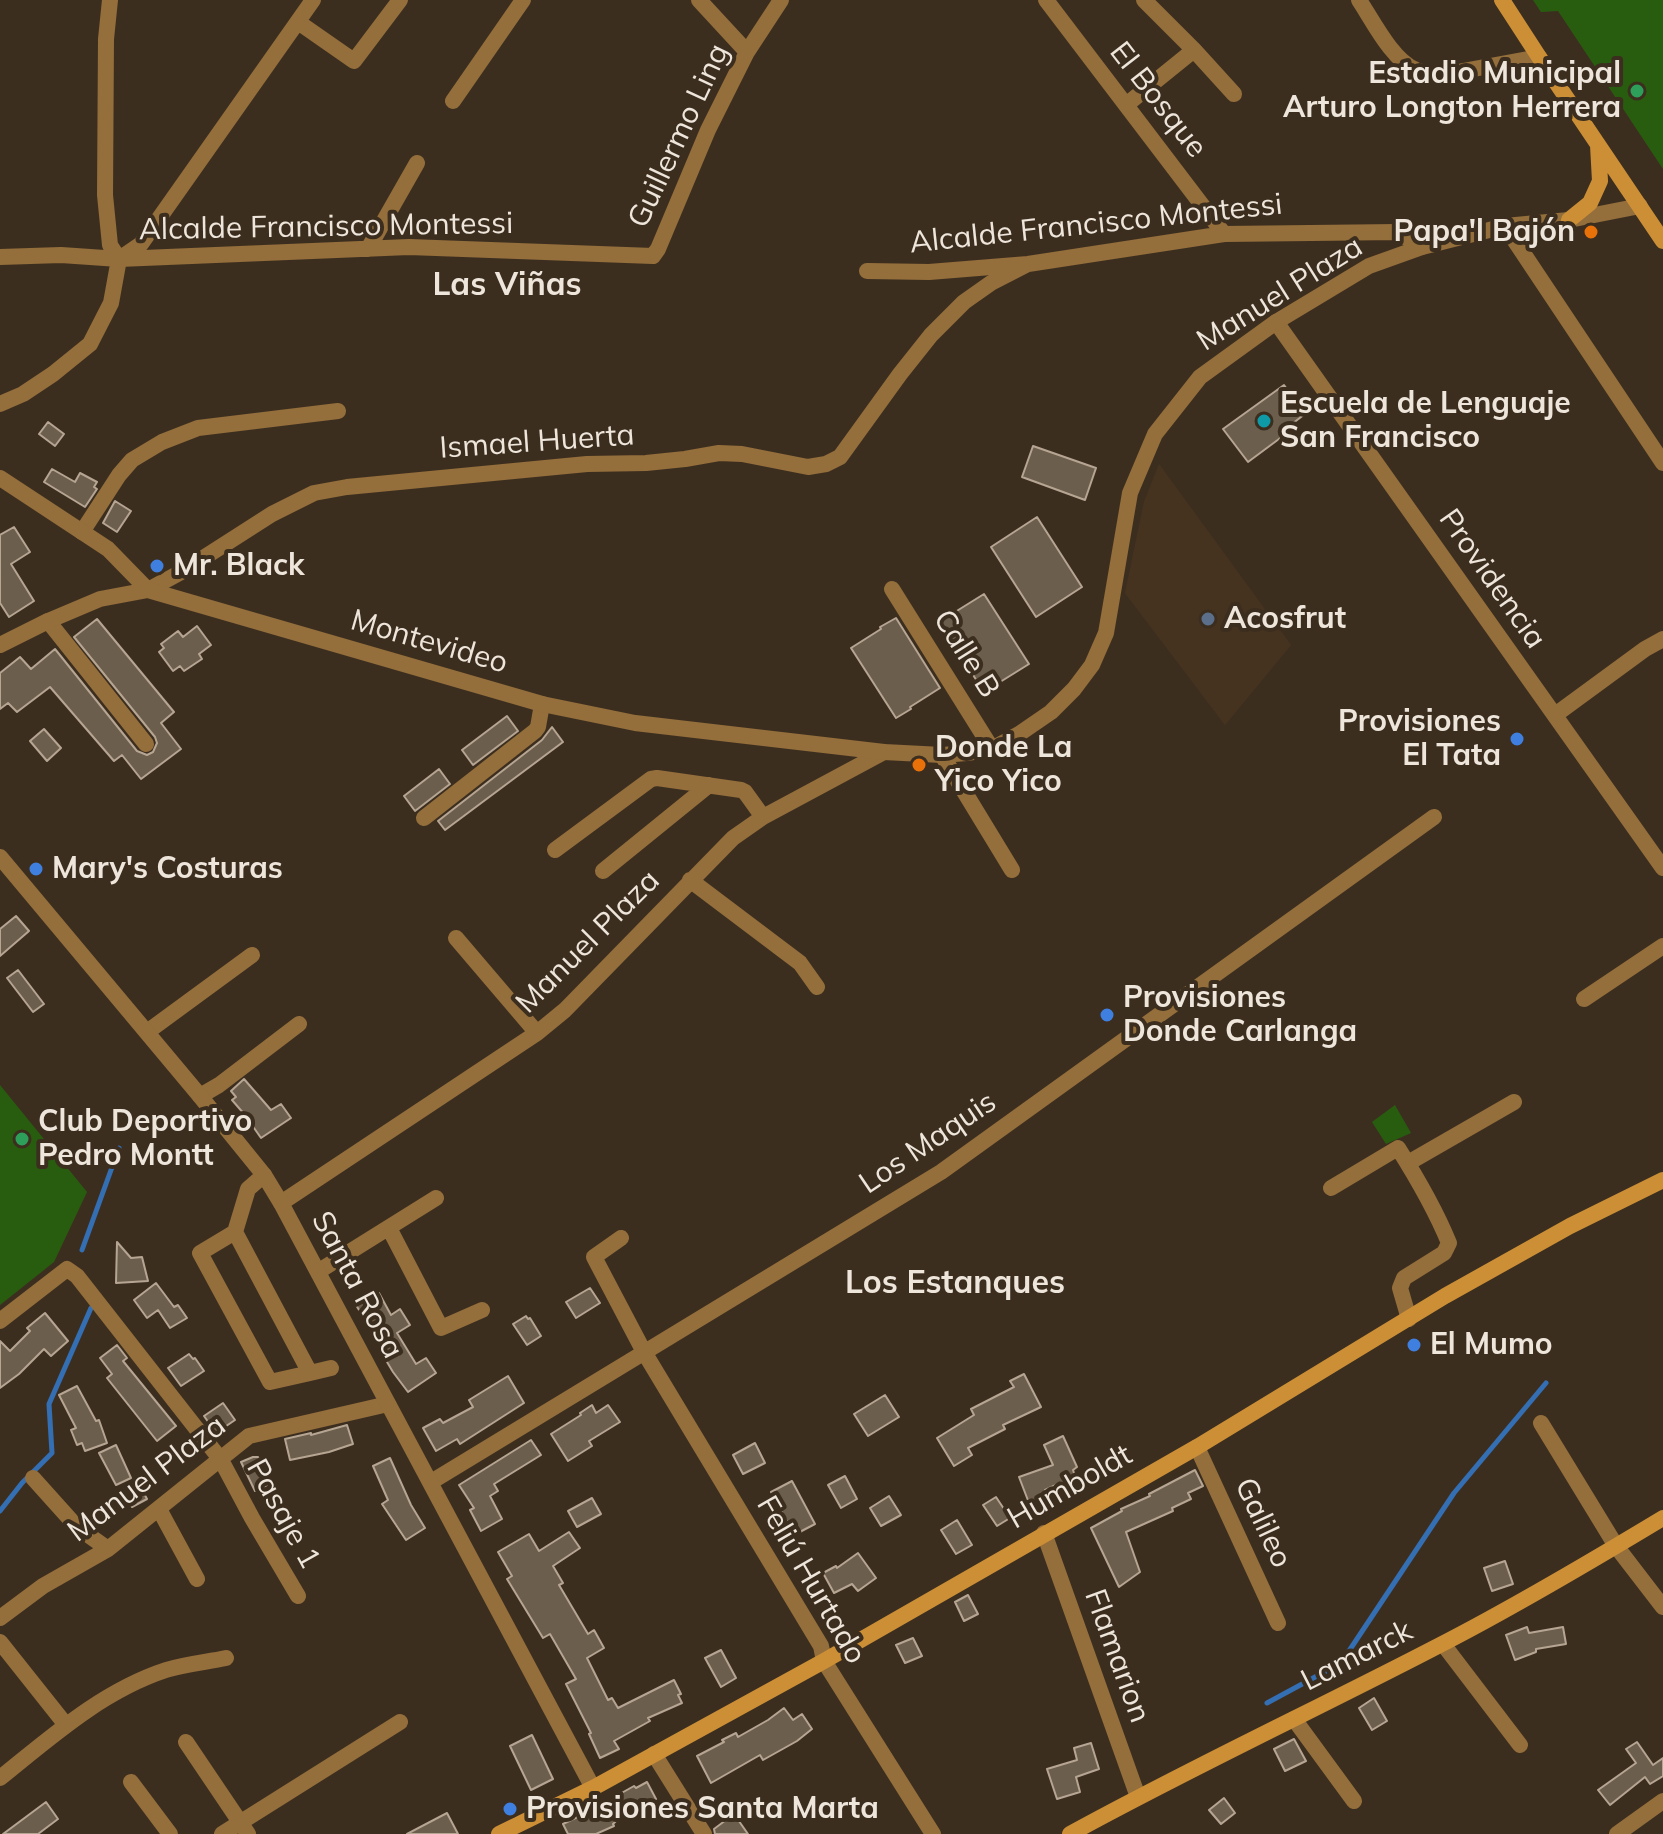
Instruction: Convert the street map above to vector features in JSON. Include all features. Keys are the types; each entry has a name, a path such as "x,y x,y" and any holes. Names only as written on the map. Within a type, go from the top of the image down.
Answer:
{"main road":[{"path":"1502,0 1663,241"},
{"path":"1569,220 1590,203 1600,181 1597,143"},
{"name":"Humboldt","path":"499,1834 529,1828 593,1788 824,1661 1197,1447 1445,1296 1570,1226 1663,1180"},
{"name":"Lamarck","path":"1070,1834 1443,1644 1663,1518"}],"street":[{"path":"0,404 23,394 53,374 90,344 111,303 119,259 110,245 105,195 106,39 110,0"},
{"path":"119,259 141,244 313,0"},
{"path":"298,22 354,61 400,0"},
{"path":"453,101 523,0"},
{"path":"699,0 747,52"},
{"name":"Guillermo Ling","path":"653,256 708,130 747,52 781,0"},
{"name":"El Bosque","path":"1046,0 1224,234"},
{"path":"1144,0 1234,94"},
{"path":"1359,0 1390,47 1413,69 1441,75 1539,57"},
{"path":"1126,105 1194,50"},
{"path":"368,249 417,163"},
{"name":"Manuel Plaza","path":"281,1203 537,1033 565,1010 733,838 763,817 884,752 942,755 992,749 1051,712 1092,665 1106,633 1130,493 1155,434 1200,377 1276,322 1369,266 1422,247 1505,226 1569,220 1640,206"},
{"path":"1505,226 1663,463"},
{"name":"Alcalde Francisco Montessi","path":"867,271 929,272 1028,264 1224,234 1397,232 1422,247"},
{"name":"Alcalde Francisco Montessi","path":"0,257 61,255 119,259 409,247 653,256"},
{"name":"Ismael Huerta","path":"0,645 100,599 148,590 272,514 314,493 587,464 646,463 719,453 742,454 808,467 826,464 840,457 931,335 964,302 991,283 1028,264"},
{"name":"Providencia","path":"1276,322 1663,868"},
{"path":"82,532 132,460 162,442 198,428 338,411"},
{"name":"Montevideo","path":"0,478 108,549 148,590 542,704 635,723 884,752"},
{"name":"Calle B","path":"892,589 992,749"},
{"path":"48,621 146,744"},
{"path":"1555,715 1663,639"},
{"path":"424,818 535,731 542,704"},
{"path":"942,755 1012,870"},
{"path":"555,850 651,779 737,789 745,792 763,817"},
{"path":"603,871 709,785"},
{"name":"Los Maquis","path":"431,1482 941,1172 1434,817"},
{"name":"Santa Rosa","path":"0,857 264,1175 319,1271 593,1788"},
{"path":"690,880 800,963 817,987"},
{"path":"456,938 537,1033"},
{"path":"1584,999 1663,946"},
{"path":"147,1032 252,955"},
{"path":"200,1096 299,1024"},
{"path":"1408,1163 1514,1102"},
{"path":"1331,1188 1398,1148 1408,1163 1440,1220 1449,1243 1444,1253 1404,1278 1400,1288 1409,1319"},
{"path":"264,1175 248,1189 235,1232 200,1253 270,1382 331,1368"},
{"path":"319,1271 436,1198"},
{"path":"389,1228 441,1328 482,1310"},
{"path":"235,1232 310,1373"},
{"name":"Feliú Hurtado","path":"621,1238 594,1257 644,1352 821,1646 824,1661 933,1834"},
{"name":"Pasaje 1","path":"0,1321 67,1269 77,1276 221,1460 298,1596"},
{"name":"Manuel Plaza","path":"0,1618 43,1586 108,1549 249,1436 388,1404"},
{"path":"1541,1423 1616,1546 1663,1607"},
{"name":"Galileo","path":"1197,1447 1278,1623"},
{"path":"33,1478 77,1527 108,1549"},
{"path":"159,1509 197,1579"},
{"name":"Flamarion","path":"1044,1533 1138,1797"},
{"path":"0,1642 66,1725"},
{"path":"1443,1644 1520,1745"},
{"path":"0,1778 66,1725 117,1690 166,1670 226,1658"},
{"path":"1294,1719 1354,1801"},
{"path":"222,1834 244,1828 400,1722"},
{"path":"186,1742 244,1828"},
{"path":"654,1754 704,1834"},
{"path":"131,1782 170,1834"},
{"path":"1617,1834 1663,1801"}],"shaded area":[{"name":"Acosfrut","path":"1159,464 1291,645 1225,725 1125,593 1144,502"}],"green space":[{"name":"Estadio Municipal Arturo Longton Herrera","path":"1533,0 1663,0 1663,169 1558,11 1541,12"},
{"name":"Club Deportivo Pedro Montt","path":"0,1085 87,1192 54,1262 0,1305"},
{"path":"1395,1105 1411,1133 1386,1144 1372,1122"}],"building":[{"name":"Escuela de Lenguaje San Francisco","path":"1284,385 1305,414 1280,433 1283,436 1248,462 1223,429"},
{"path":"48,422 64,434 55,446 39,434"},
{"path":"1033,446 1096,468 1085,500 1022,477"},
{"path":"52,469 75,482 80,473 97,482 94,487 97,489 85,507 44,482"},
{"path":"115,501 131,511 117,532 103,523"},
{"path":"1037,517 1082,587 1036,617 991,547"},
{"path":"14,527 30,552 11,564 34,601 9,617 0,603 0,535"},
{"path":"984,594 1029,664 984,692 939,622"},
{"path":"896,618 940,688 896,718 851,648"},
{"path":"97,619 174,712 161,723 181,749 141,779 122,755 114,761 50,687 17,712 8,703 0,709 0,673 20,657 31,669 55,649 137,751 147,755 153,752 157,743 155,737 74,637"},
{"path":"197,626 211,645 199,654 202,659 184,671 180,666 173,671 159,652 164,648 161,644 178,631 183,637"},
{"path":"507,716 518,731 473,765 462,750"},
{"path":"552,727 563,742 445,830 438,821 542,740"},
{"path":"44,729 61,748 47,761 30,741"},
{"path":"439,769 450,784 415,811 404,796"},
{"path":"16,916 29,931 0,956 0,929"},
{"path":"18,970 44,1004 33,1012 7,978"},
{"path":"244,1079 271,1110 281,1104 291,1118 261,1138 232,1100 236,1097 231,1091"},
{"path":"117,1242 131,1258 142,1257 148,1281 116,1283"},
{"path":"156,1283 174,1307 178,1305 187,1318 170,1328 158,1310 147,1318 134,1300"},
{"path":"590,1288 600,1303 576,1318 566,1302"},
{"path":"379,1293 391,1315 400,1309 410,1325 397,1333 416,1364 426,1358 436,1373 408,1392 381,1352 384,1351 356,1305"},
{"path":"45,1313 68,1341 51,1356 44,1349 0,1388 0,1341 10,1351 30,1331 27,1328"},
{"path":"526,1316 541,1336 527,1345 513,1324"},
{"path":"117,1345 127,1358 123,1361 176,1426 157,1441 107,1378 112,1374 100,1358"},
{"path":"189,1354 204,1371 181,1386 168,1368"},
{"path":"1024,1374 1041,1407 1003,1425 1005,1429 968,1448 972,1455 954,1466 937,1438 974,1415 971,1409 1014,1387 1010,1381"},
{"path":"508,1376 524,1403 460,1444 457,1439 436,1451 423,1428 440,1419 443,1423 473,1407 469,1400"},
{"path":"77,1386 96,1421 99,1420 107,1443 85,1451 82,1443 77,1445 71,1430 76,1428 59,1395"},
{"path":"885,1395 899,1417 868,1436 854,1414"},
{"path":"223,1403 235,1420 216,1433 204,1416"},
{"path":"592,1405 596,1413 608,1405 620,1422 589,1441 592,1446 568,1461 551,1434"},
{"path":"347,1425 353,1444 290,1460 285,1439"},
{"path":"1063,1436 1077,1467 1073,1470 1075,1476 1045,1490 1047,1496 1029,1503 1019,1477 1053,1465 1044,1445"},
{"path":"531,1440 541,1455 494,1484 498,1491 490,1496 502,1519 481,1531 470,1510 474,1508 459,1485"},
{"path":"755,1443 765,1463 743,1474 733,1455"},
{"path":"116,1445 131,1478 116,1485 99,1453"},
{"path":"258,1457 271,1483 255,1491 241,1462"},
{"path":"390,1458 425,1528 406,1540 382,1504 388,1500 373,1466"},
{"path":"1195,1470 1203,1486 1188,1493 1191,1499 1172,1508 1173,1511 1126,1532 1140,1572 1119,1587 1091,1528"},
{"path":"845,1476 857,1499 841,1508 828,1485"},
{"path":"792,1481 815,1524 794,1535 771,1492"},
{"path":"138,1482 147,1499 132,1507 123,1490"},
{"path":"889,1496 901,1515 881,1526 870,1508"},
{"path":"996,1497 1010,1518 997,1526 983,1505"},
{"path":"592,1498 601,1514 577,1527 568,1511"},
{"path":"957,1520 972,1545 956,1554 941,1530"},
{"path":"569,1532 580,1548 553,1566 563,1583 559,1585 588,1634 594,1630 604,1648 587,1658 608,1700 612,1698 618,1708 674,1680 681,1694 678,1695 682,1703 648,1718 650,1721 614,1741 619,1749 600,1758 566,1684 576,1679 550,1634 543,1638 507,1579 512,1576 498,1552 529,1534 539,1551"},
{"path":"858,1553 876,1578 858,1591 852,1584 834,1593 823,1573 837,1568"},
{"path":"1505,1561 1513,1584 1492,1591 1484,1568"},
{"path":"968,1595 978,1614 964,1621 955,1602"},
{"path":"1527,1627 1529,1633 1563,1627 1566,1644 1536,1649 1536,1652 1515,1660 1506,1635"},
{"path":"913,1638 922,1656 905,1663 896,1645"},
{"path":"721,1650 736,1678 721,1687 705,1658"},
{"path":"1374,1698 1387,1721 1372,1730 1359,1708"},
{"path":"784,1708 793,1720 802,1714 812,1729 763,1760 760,1755 711,1783 697,1756 736,1733 738,1737"},
{"path":"532,1735 553,1779 531,1790 510,1746"},
{"path":"1294,1739 1306,1761 1285,1771 1274,1749"},
{"path":"1637,1742 1653,1765 1663,1758 1663,1776 1650,1784 1645,1777 1610,1805 1598,1790 1636,1763 1626,1749"},
{"path":"1091,1743 1099,1769 1076,1777 1080,1792 1057,1799 1047,1769 1077,1760 1074,1748"},
{"path":"647,1782 656,1799 596,1834 568,1834 563,1824"},
{"path":"1224,1798 1235,1813 1221,1824 1209,1810"},
{"path":"46,1802 58,1819 38,1834 3,1834"},
{"path":"447,1813 458,1834 407,1834"},
{"path":"734,1814 748,1834 715,1834 714,1829"}],"waterway":[{"path":"82,1250 119,1148"},
{"path":"0,1511 52,1453 49,1404 91,1308"},
{"path":"1267,1703 1341,1663 1454,1493 1546,1383"}],"place":[{"name":"Estadio Municipal Arturo Longton Herrera","path":"1637,91"},
{"name":"Papa'l Bajón","path":"1591,232"},
{"name":"Escuela de Lenguaje San Francisco","path":"1264,421"},
{"name":"Mr. Black","path":"157,566"},
{"name":"Acosfrut","path":"1208,619"},
{"name":"Provisiones El Tata","path":"1517,739"},
{"name":"Donde La Yico Yico","path":"919,765"},
{"name":"Mary's Costuras","path":"36,869"},
{"name":"Provisiones Donde Carlanga","path":"1107,1015"},
{"name":"Club Deportivo Pedro Montt","path":"22,1139"},
{"name":"El Mumo","path":"1414,1345"},
{"name":"Provisiones Santa Marta","path":"510,1809"}],"district":[{"name":"Las Viñas","path":"507,285"},
{"name":"Los Estanques","path":"955,1283"}]}
